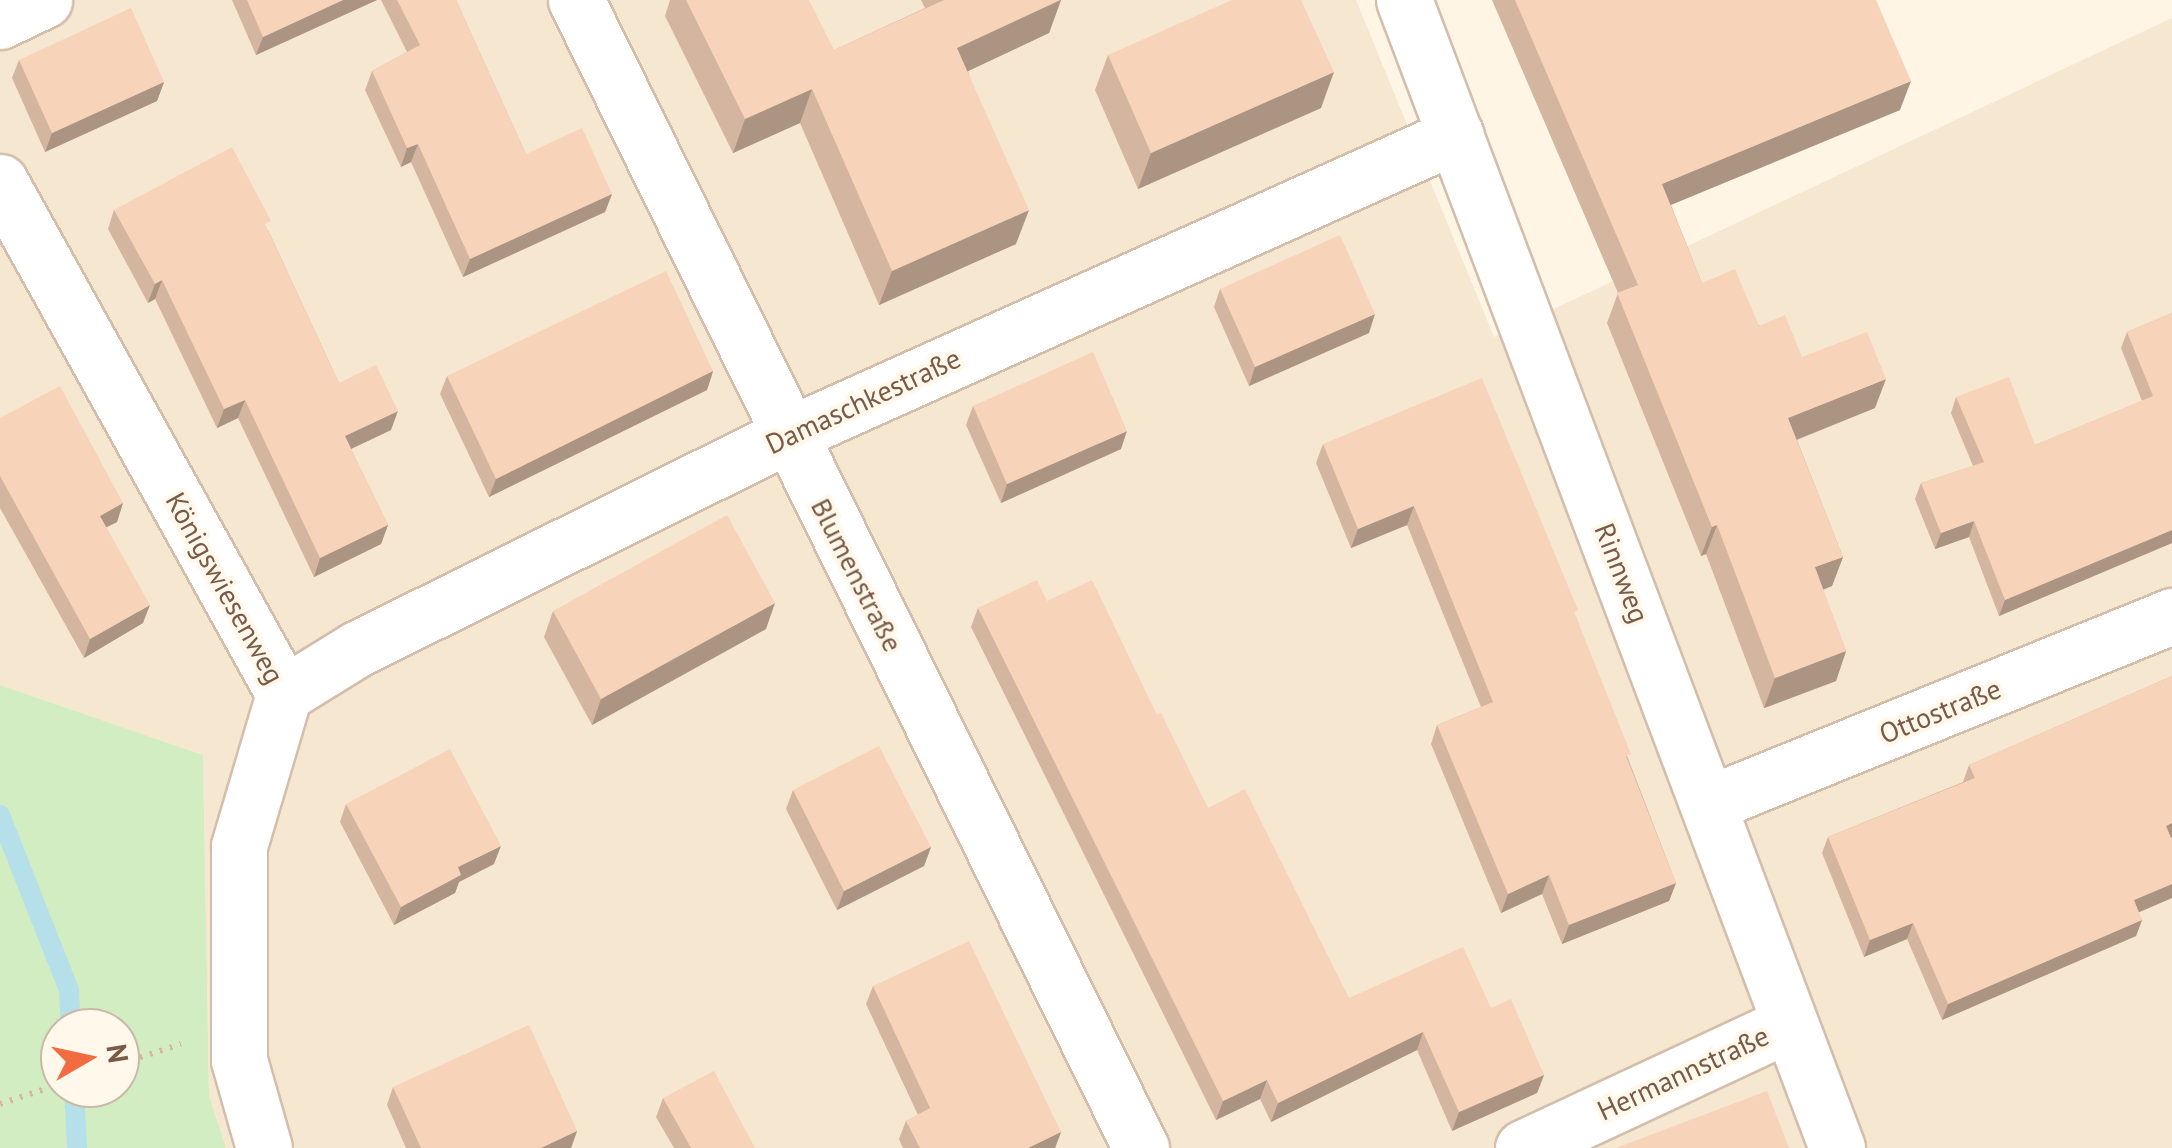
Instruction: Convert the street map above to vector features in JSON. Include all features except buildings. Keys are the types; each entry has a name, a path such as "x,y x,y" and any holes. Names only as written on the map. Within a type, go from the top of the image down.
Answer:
{"street":[{"path":"0,22 44,0"},
{"name":"Blumenstraße","path":"576,0 1141,1148"},
{"name":"Rinnweg","path":"1404,0 1837,1148"},
{"name":"Damaschkestraße","path":"284,694 357,649 788,434 1456,135"},
{"name":"Königswiesenweg","path":"0,182 284,694 238,846 239,1060 264,1148"},
{"name":"Ottostraße","path":"1708,804 2172,616"},
{"name":"Hermannstraße","path":"1523,1148 1790,1024"}],"path":[{"path":"0,1104 40,1091"}],"shaded area":[{"path":"0,0 1356,0 1494,337 2172,18 2172,1148 226,1148 209,1095 203,755 0,685"}],"green space":[{"path":"0,685 203,755 209,1095 226,1148 0,1148"}],"waterway":[{"path":"0,815 69,990 70,1008"},
{"path":"75,1108 77,1148"}]}
